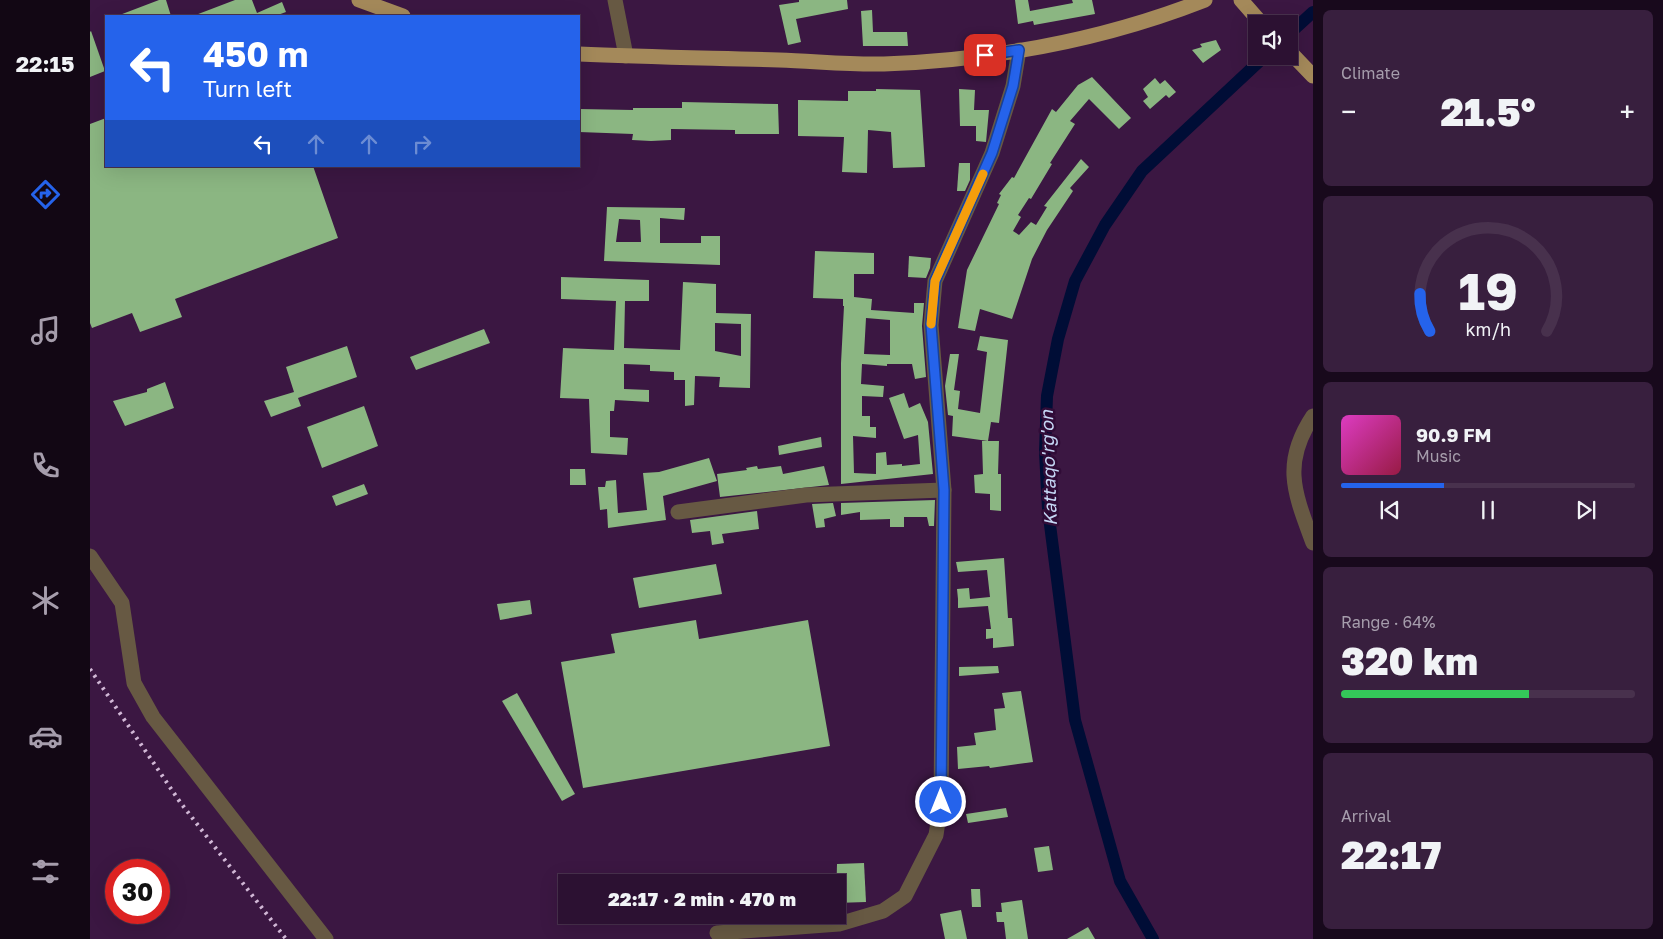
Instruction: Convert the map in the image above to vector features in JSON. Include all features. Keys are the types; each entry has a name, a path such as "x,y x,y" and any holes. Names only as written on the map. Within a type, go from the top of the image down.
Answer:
{"main road":[{"path":"359,0 399,15"},
{"path":"580,54 883,64 1019,50 1154,20 1205,0"},
{"path":"1247,2 1256,15"},
{"path":"1298,60 1313,76"}],"street":[{"path":"615,0 626,56"},
{"path":"717,933 839,924 883,912 905,896 936,835 941,802 944,490 931,325 935,281 992,153 1013,86 1019,50"},
{"path":"1313,416 1293,461 1295,493 1313,543"},
{"path":"678,512 806,495 944,490"},
{"path":"90,556 122,603 134,683 153,718 326,939"}],"building":[{"path":"159,0 166,0 171,15 120,15"},
{"path":"235,0 252,0 257,13 282,2 286,12 278,15 196,15"},
{"path":"799,0 847,0 848,9 796,19 801,42 788,45 779,5 799,2"},
{"path":"1015,0 1028,0 1030,11 1073,3 1072,0 1092,0 1095,14 1034,25 1033,21 1018,24"},
{"path":"872,10 873,32 907,32 908,46 863,46 861,11"},
{"path":"90,32 105,71 90,77"},
{"path":"1216,40 1221,50 1203,63 1192,50 1202,47 1200,44"},
{"path":"1092,77 1131,118 1119,129 1089,99 1070,121 1075,124 1050,163 1052,164 1031,199 1029,198 1018,215 1021,217 1013,231 1019,235 1031,222 1036,225 1047,207 1044,206 1081,159 1089,167 1070,188 1073,191 1047,230 1032,259 1012,319 980,309 975,331 958,328 967,270 999,204 997,203 1001,195 999,194 1012,177 1014,178 1052,109 1056,112 1078,85"},
{"path":"1155,78 1160,84 1165,80 1176,92 1169,98 1166,95 1150,109 1143,101 1148,97 1143,89"},
{"path":"876,89 920,90 925,167 893,168 891,132 868,130 867,173 842,172 844,137 798,136 798,100 848,101 848,91 876,91"},
{"path":"959,89 975,90 974,110 989,110 986,142 976,141 976,126 960,126"},
{"path":"682,102 778,104 779,134 735,134 735,130 671,129 671,140 651,141 632,140 633,134 580,132 580,109 633,110 633,108 682,108"},
{"path":"105,118 105,167 313,167 338,238 175,299 182,317 140,332 132,313 92,328 90,323 90,124"},
{"path":"959,163 970,163 970,180 965,191 957,191"},
{"path":"607,207 685,208 684,220 660,218 660,243 701,243 701,236 720,236 720,265 604,261","holes":["619,219 640,220 641,242 616,242"]},
{"path":"815,251 874,253 874,274 854,274 854,297 872,299 871,310 914,313 914,303 924,303 922,326 926,377 915,379 912,364 887,364 887,366 862,364 861,384 884,386 883,397 862,396 862,416 870,416 870,427 876,427 876,438 853,436 854,473 876,474 876,453 886,452 887,465 920,464 918,435 904,439 889,398 904,393 909,408 920,403 928,422 933,474 841,484 843,299 813,298","holes":["866,318 890,320 890,355 864,354"]},
{"path":"909,256 931,258 926,278 908,277"},
{"path":"561,277 649,280 649,301 625,301 624,348 680,350 683,282 716,284 716,313 751,314 750,388 719,387 720,377 695,376 694,405 685,406 685,380 674,380 674,372 650,371 650,365 624,364 624,389 649,390 649,402 615,400 614,411 610,411 610,437 628,438 627,455 591,453 589,399 560,398 563,348 614,350 616,301 561,299","holes":["715,323 741,324 741,356 715,351"]},
{"path":"484,329 490,343 416,370 410,357"},
{"path":"980,336 1008,340 999,423 991,422 988,441 952,436 953,416 948,415 945,386 950,354 959,354 954,390 960,391 958,409 980,413 987,352 977,350"},
{"path":"347,346 357,377 298,398 301,406 271,417 264,401 294,392 286,367"},
{"path":"165,382 174,408 125,426 113,401 147,392 147,389"},
{"path":"364,406 378,446 322,468 307,427"},
{"path":"821,437 822,447 779,455 778,446"},
{"path":"982,441 999,441 998,474 1001,474 1001,511 990,510 990,494 975,493 974,475 983,474"},
{"path":"709,458 717,481 663,496 666,520 608,528 607,509 600,510 598,487 605,487 606,481 616,480 618,513 647,510 643,473 659,472"},
{"path":"757,466 758,469 781,466 783,474 824,466 829,485 720,497 717,474 747,470 746,468"},
{"path":"570,469 585,469 586,485 570,485"},
{"path":"364,484 368,494 336,506 332,496"},
{"path":"935,500 934,526 929,526 927,517 904,517 904,527 890,527 890,519 860,520 860,512 841,515 841,503"},
{"path":"833,503 836,516 824,519 825,527 816,528 812,504"},
{"path":"757,511 759,529 722,534 724,543 712,545 710,531 692,533 690,520"},
{"path":"1004,558 1008,618 1012,618 1014,646 993,648 993,638 986,639 986,629 991,629 988,606 958,608 957,589 969,588 970,599 990,597 987,570 958,572 956,562"},
{"path":"716,564 722,594 639,608 633,578"},
{"path":"530,600 532,614 500,620 497,604"},
{"path":"696,620 699,639 808,620 830,746 583,788 561,662 615,653 611,634"},
{"path":"998,666 999,673 959,676 959,667"},
{"path":"1021,691 1033,762 990,768 989,766 958,769 957,747 976,745 974,733 996,730 994,709 1005,708 1002,693"},
{"path":"517,693 575,794 562,801 502,701"},
{"path":"1006,808 1008,817 968,823 966,814"},
{"path":"1049,846 1053,870 1038,872 1034,848"},
{"path":"864,863 866,902 846,903 846,874 837,874 837,864"},
{"path":"971,889 980,889 981,907 972,907"},
{"path":"1022,900 1028,939 1006,939 1004,922 997,922 996,912 1002,912 1001,903"},
{"path":"961,910 967,939 945,939 940,914"},
{"path":"1088,927 1095,939 1067,939"}],"waterway":[{"name":"Kattaqo'rg'on","path":"1298,26 1313,12"},
{"name":"Kattaqo'rg'on","path":"1153,939 1120,881 1075,720 1048,509 1045,452 1047,396 1058,339 1075,281 1105,225 1142,171 1255,65"}],"railway":[{"path":"90,669 180,802 286,939"}],"slow traffic":[{"path":"931,324 935,281 983,174"}],"route":[{"path":"941,802 942,523 944,490 931,325 935,281 992,153 1013,86 1019,50 985,55"}]}
